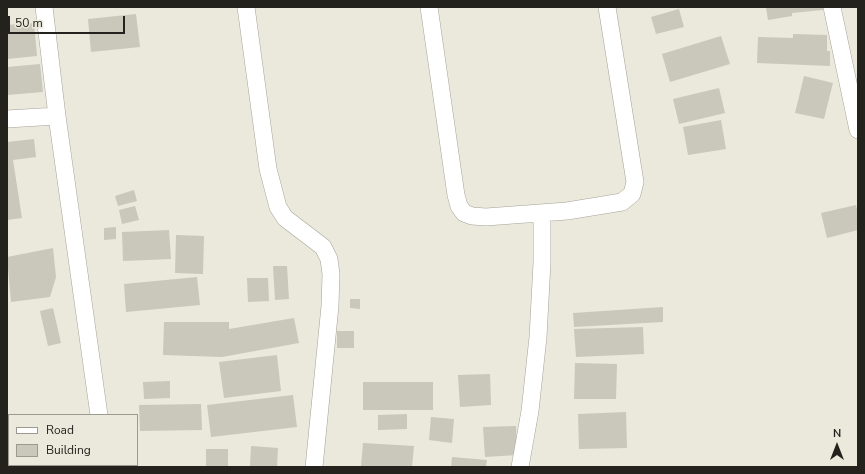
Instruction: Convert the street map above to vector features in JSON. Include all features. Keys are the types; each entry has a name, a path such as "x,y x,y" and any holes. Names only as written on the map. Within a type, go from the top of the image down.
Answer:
{"street":[{"path":"44,7 57,116 99,414"},
{"path":"246,7 268,169 278,207 285,218 323,247 330,266 330,306 314,467"},
{"path":"429,7 456,195 459,206 464,213 472,216 486,217 542,214 622,202 632,194 635,182 607,7"},
{"path":"832,7 858,130"},
{"path":"7,119 57,116"},
{"path":"520,467 530,411 538,338 542,263 542,214"}],"building":[{"path":"766,7 823,7 823,10 792,13 792,16 768,20"},
{"path":"679,9 684,27 656,34 651,17"},
{"path":"136,14 140,47 91,52 88,19"},
{"path":"34,23 37,56 7,59 7,25"},
{"path":"793,34 827,35 827,51 830,51 830,66 757,63 758,37 793,38"},
{"path":"721,36 730,64 670,82 662,54"},
{"path":"40,64 43,92 7,95 7,67"},
{"path":"804,76 833,83 824,119 795,113"},
{"path":"719,88 725,113 679,124 673,99"},
{"path":"721,120 726,149 688,155 683,127"},
{"path":"34,139 36,157 13,160 22,218 7,220 7,142"},
{"path":"134,190 137,201 118,206 115,196"},
{"path":"856,205 858,214 858,230 827,238 821,213"},
{"path":"135,206 139,220 122,224 119,210"},
{"path":"116,227 116,239 104,240 104,228"},
{"path":"169,230 171,259 123,261 122,232"},
{"path":"176,235 204,236 203,274 175,273"},
{"path":"53,248 56,277 50,297 11,302 7,257"},
{"path":"273,266 287,266 289,299 275,300"},
{"path":"197,277 200,305 126,312 124,284"},
{"path":"247,278 268,278 269,301 248,302"},
{"path":"350,299 360,299 360,309 350,308"},
{"path":"663,307 663,322 574,327 573,313"},
{"path":"53,308 61,343 48,346 40,311"},
{"path":"294,318 299,343 222,357 163,355 164,322 229,322 229,329"},
{"path":"643,327 644,354 576,357 574,329"},
{"path":"337,331 354,331 354,348 337,348"},
{"path":"277,355 281,391 224,398 219,362"},
{"path":"575,363 617,364 616,399 574,399"},
{"path":"490,374 491,405 460,407 458,375"},
{"path":"170,381 170,398 144,399 143,382"},
{"path":"363,382 433,382 433,410 363,410"},
{"path":"293,395 297,427 211,437 207,405"},
{"path":"201,404 202,430 140,431 139,405"},
{"path":"626,412 627,448 579,449 578,414"},
{"path":"407,414 407,429 378,430 378,415"},
{"path":"431,417 454,419 452,443 429,440"},
{"path":"516,426 517,455 485,457 483,427"},
{"path":"363,443 414,446 412,467 361,467"},
{"path":"251,446 278,448 277,467 250,467"},
{"path":"206,449 228,449 228,467 206,467"},
{"path":"452,457 487,460 486,467 451,467"}]}
